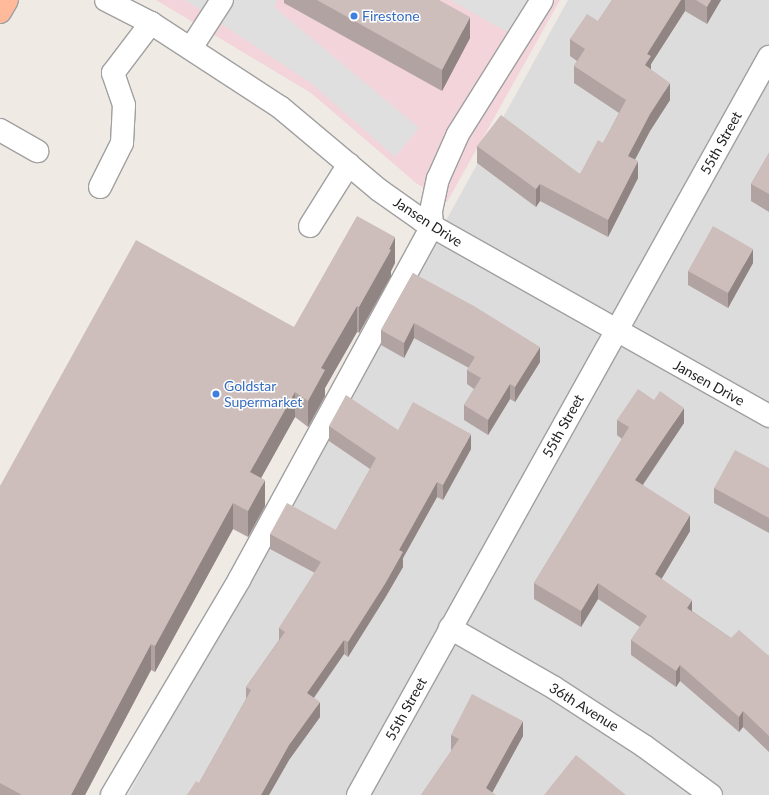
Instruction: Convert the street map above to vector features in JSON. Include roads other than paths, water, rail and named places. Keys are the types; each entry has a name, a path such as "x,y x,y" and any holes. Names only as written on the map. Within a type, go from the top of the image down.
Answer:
{"main road":[{"path":"0,12 7,0"}],"street":[{"name":"Jansen Drive","path":"106,0 151,23 280,107 349,164 432,226 769,416"},
{"path":"190,48 222,0"},
{"path":"112,795 239,580 432,226 431,211 438,179 458,134 542,0"},
{"path":"100,187 122,143 124,105 112,73 151,23"},
{"name":"55th Street","path":"358,795 769,57"},
{"path":"0,130 37,151"},
{"path":"310,226 349,164"},
{"name":"36th Avenue","path":"450,628 553,687 644,746 711,795"}],"place":[{"name":"Firestone","path":"354,16"},
{"name":"Goldstar Supermarket","path":"216,394"}]}
